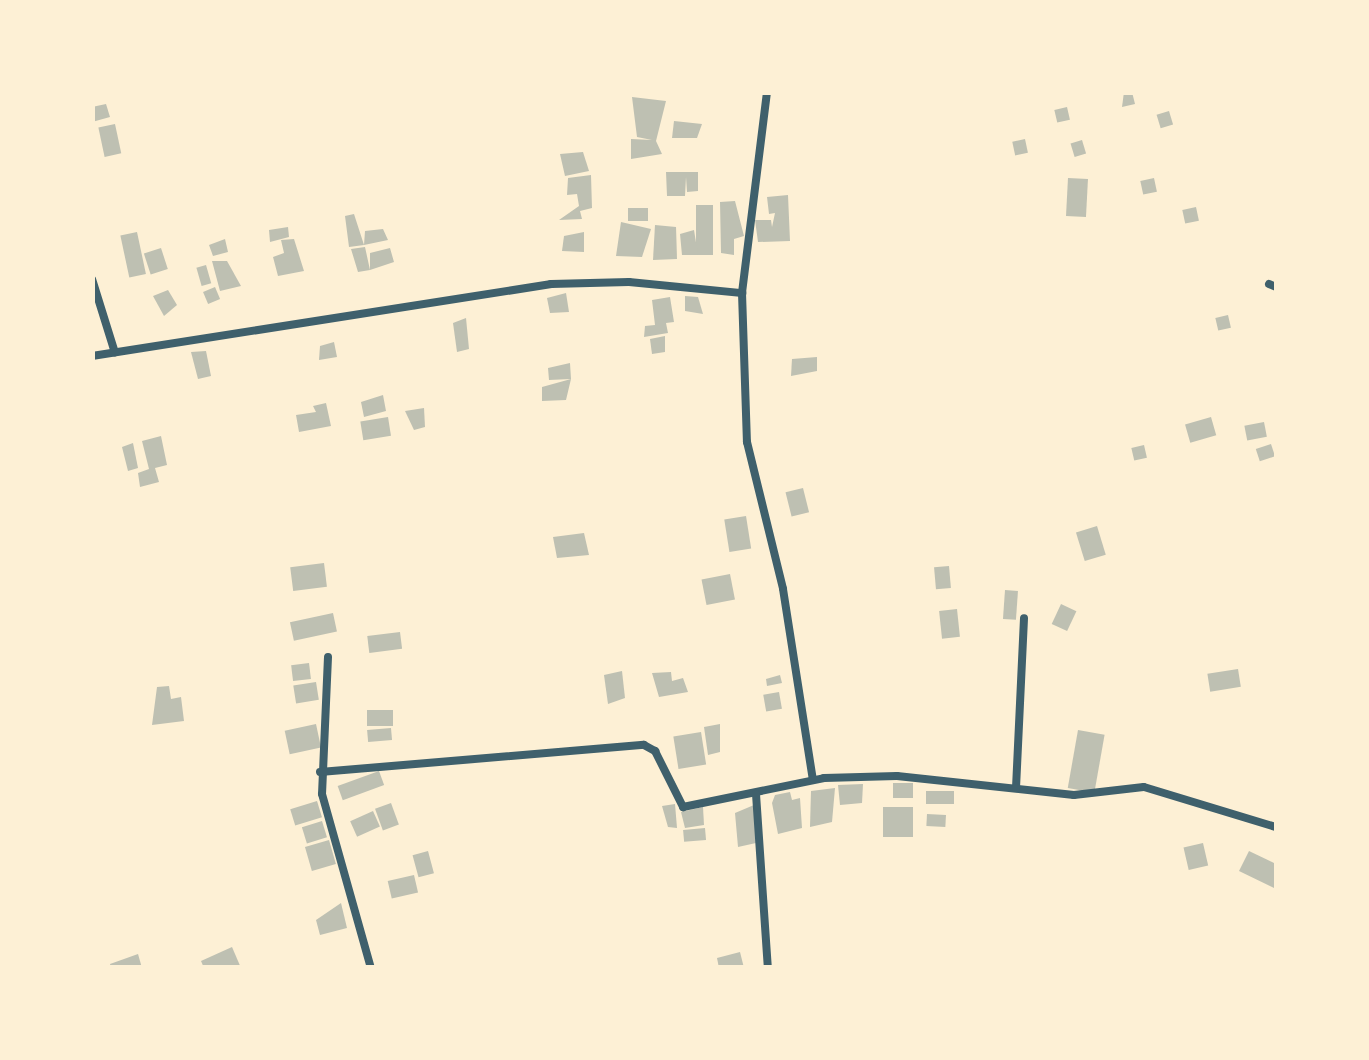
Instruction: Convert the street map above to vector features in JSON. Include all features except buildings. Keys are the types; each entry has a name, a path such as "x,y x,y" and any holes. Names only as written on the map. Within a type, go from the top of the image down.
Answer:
{"street":[{"path":"767,92 742,293 747,442 783,589 813,780"},
{"path":"92,279 115,353"},
{"path":"92,356 551,284 630,282 742,293"},
{"path":"1016,788 1024,618"},
{"path":"328,656 320,772 371,968"},
{"path":"320,772 644,745 654,751 678,805 756,794 813,780 897,776 1088,795 1144,787 1276,827"},
{"path":"756,794 768,968"}]}
